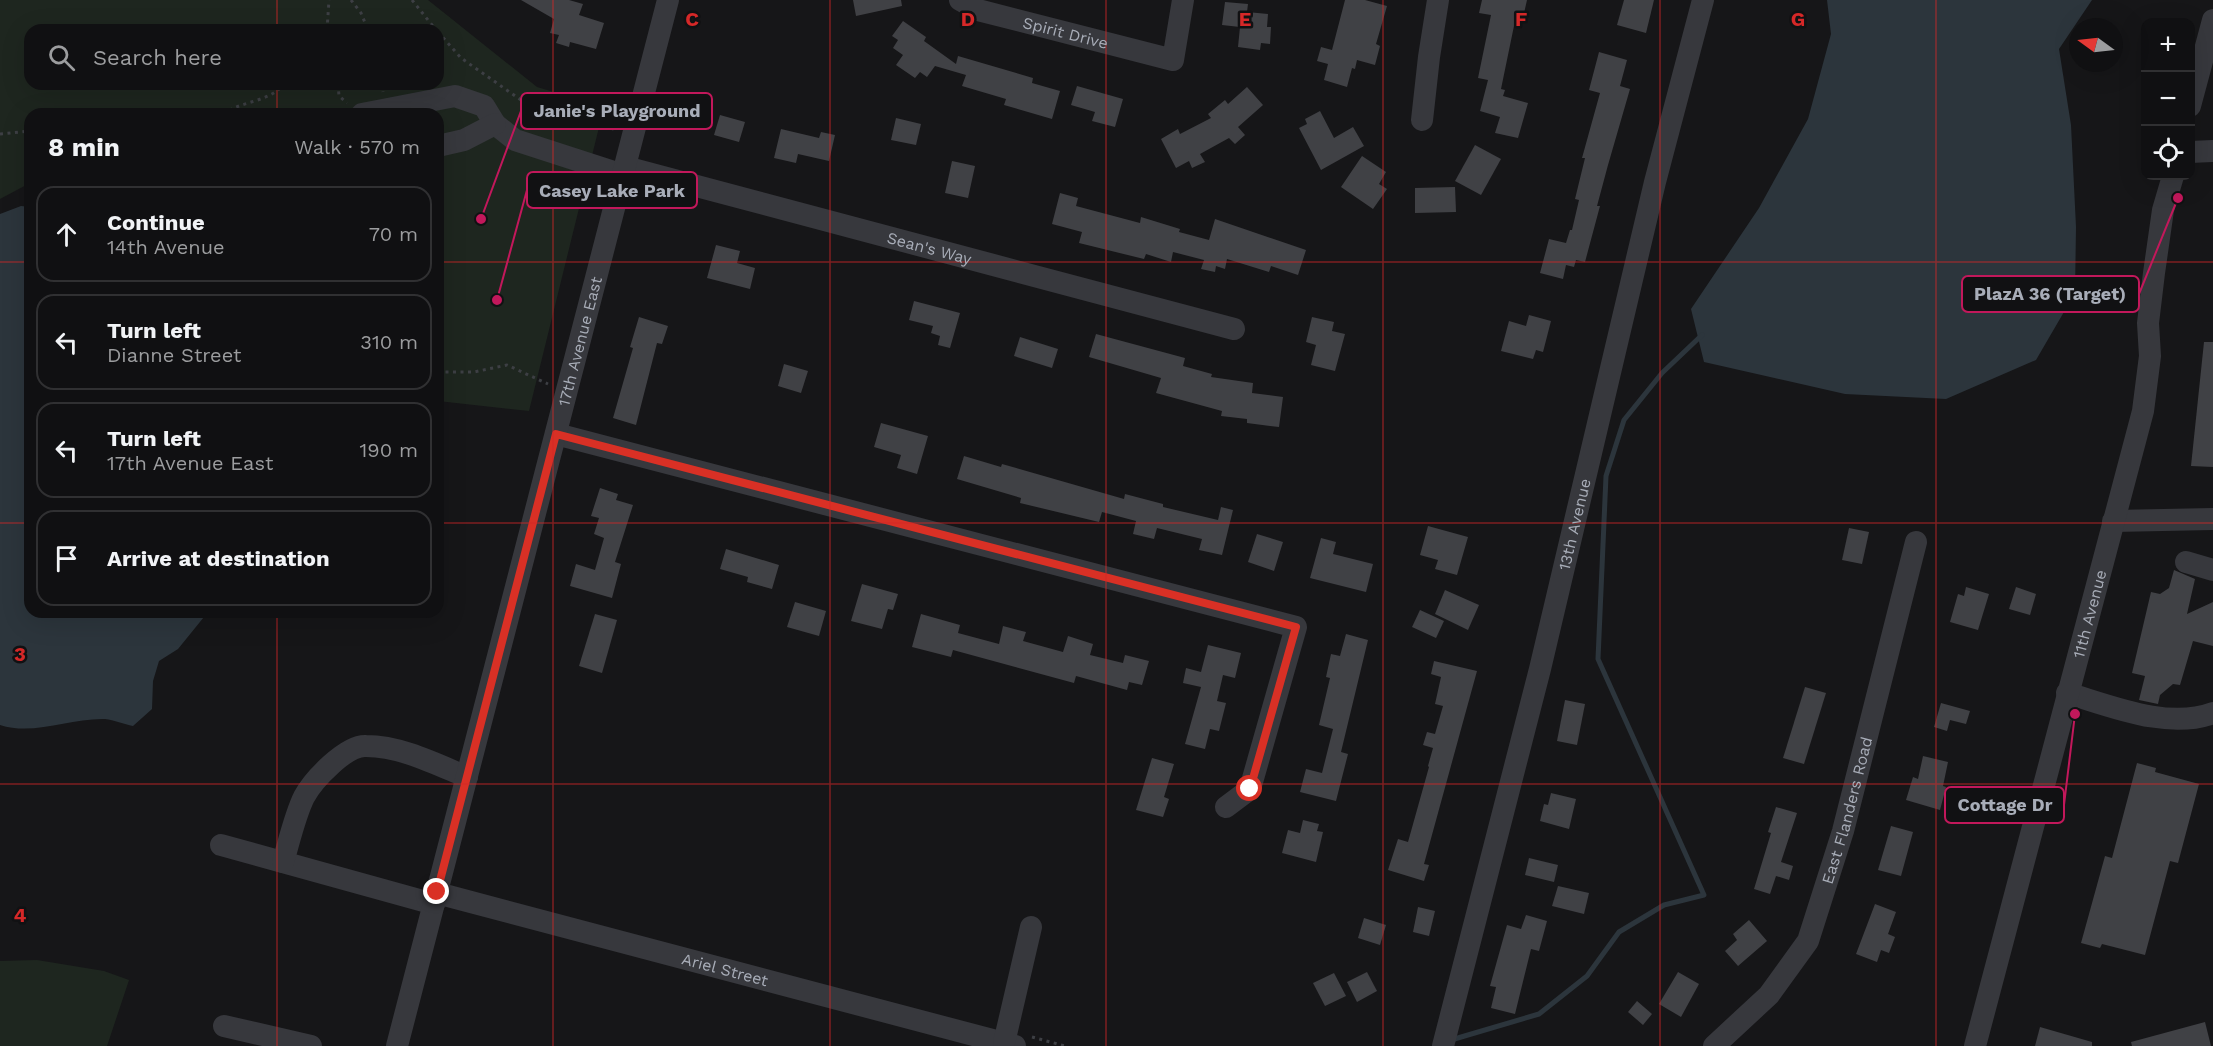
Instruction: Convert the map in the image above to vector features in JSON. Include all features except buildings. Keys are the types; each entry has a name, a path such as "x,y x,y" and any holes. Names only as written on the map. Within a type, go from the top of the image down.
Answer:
{"street":[{"name":"17th Avenue East","path":"397,1046 668,0"},
{"name":"Spirit Drive","path":"960,0 978,10 1173,60 1183,0"},
{"path":"1422,120 1438,0"},
{"name":"13th Avenue","path":"1443,1046 1540,669 1655,182 1703,0"},
{"path":"2195,87 2213,20"},
{"name":"Sean's Way","path":"377,108 455,96 484,106 495,124 515,140 624,171 1234,329"},
{"path":"444,145 464,140 495,124"},
{"path":"2195,152 2213,151"},
{"name":"11th Avenue","path":"1975,1046 2143,411 2150,356 2148,323 2154,273 2163,210 2171,180"},
{"path":"556,434 1296,627 1250,789 1226,807"},
{"path":"2113,521 2213,519"},
{"name":"East Flanders Road","path":"1714,1046 1769,995 1808,941 1844,831 1916,542"},
{"path":"2186,562 2213,570"},
{"path":"2067,693 2142,716 2199,718 2213,713"},
{"path":"283,862 304,797 326,769 343,755 364,745 396,751 467,777"},
{"name":"Ariel Street","path":"221,845 1009,1044"},
{"path":"1009,1044 1031,927"},
{"path":"224,1026 311,1046"}],"path":[{"path":"327,24 329,0"},
{"path":"351,0 362,13 366,24"},
{"path":"412,0 431,24"},
{"path":"444,39 461,58 521,100 561,118 634,134"},
{"path":"236,108 277,93 279,90"},
{"path":"338,90 339,96 353,108"},
{"path":"0,134 24,132"},
{"path":"444,372 474,372 507,365 567,393"}],"shaded area":[{"path":"0,0 428,0 537,87 604,107 529,411 444,402 444,108 24,108 24,186 0,199"},
{"path":"1827,0 2092,0 2080,18 2069,18 2069,34 2059,49 2071,125 2076,227 2075,293 2036,360 1946,399 1845,394 1704,362 1691,309 1759,208 1808,119 1831,34"},
{"path":"24,206 24,618 203,618 178,649 159,661 153,681 152,709 133,726 105,719 26,729 0,725 0,214"},
{"path":"37,960 104,971 129,980 107,1046 0,1046 0,961"}],"waterway":[{"path":"1451,1040 1539,1014 1587,976 1619,932 1664,905 1704,895 1598,659 1606,476 1624,420 1662,373 1702,335"}],"place":[{"name":"PlazA 36 (Target)","path":"2178,198"},
{"name":"Janie's Playground","path":"481,219"},
{"name":"Casey Lake Park","path":"497,300"},
{"name":"Cottage Dr","path":"2075,714"}],"route":[{"path":"437,892 556,434 1296,627 1250,789"}]}
